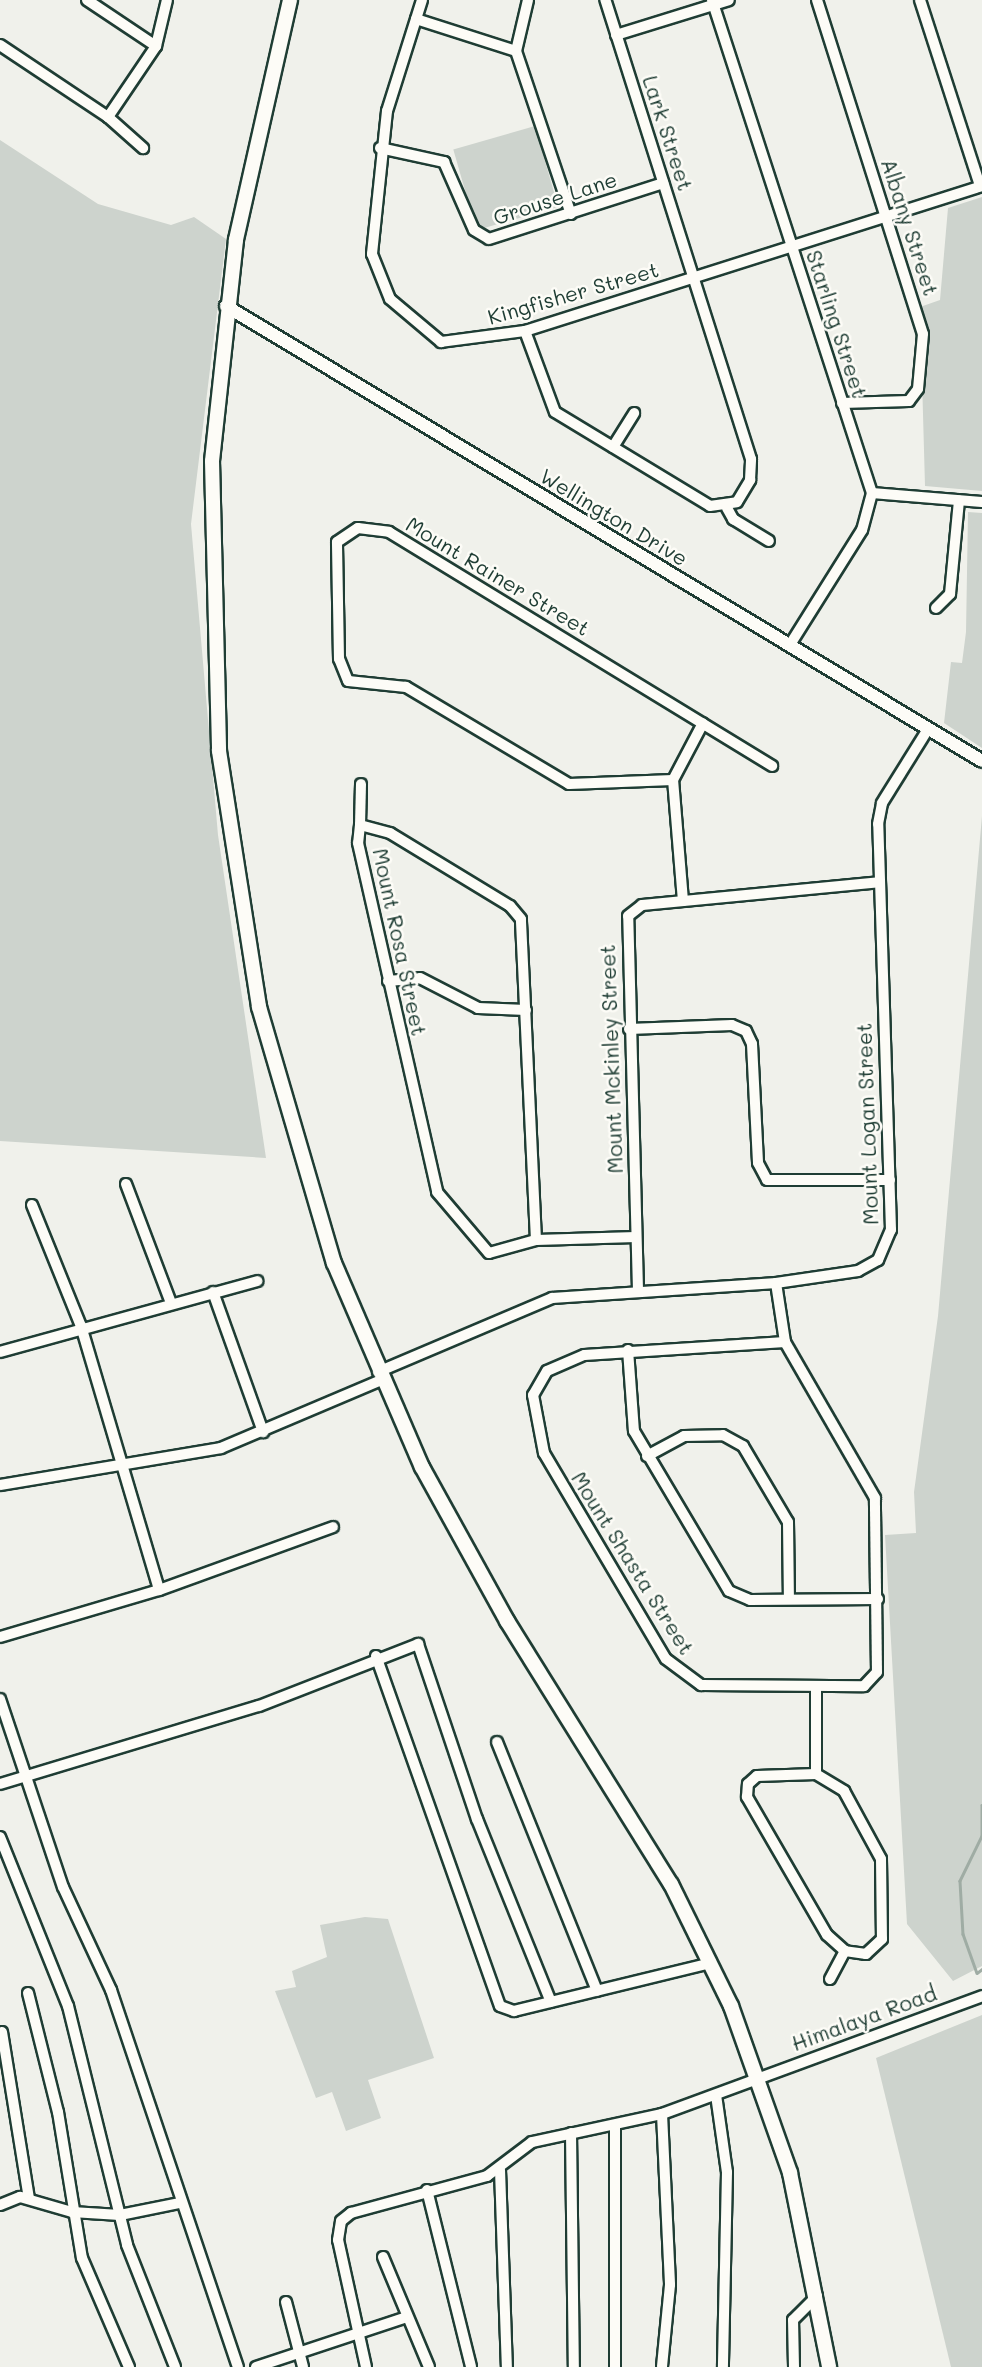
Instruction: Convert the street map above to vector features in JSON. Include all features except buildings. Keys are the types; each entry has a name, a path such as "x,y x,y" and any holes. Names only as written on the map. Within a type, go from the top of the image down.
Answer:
{"main road":[{"path":"290,0 258,129 226,306 210,565 227,830 279,1087 313,1202 380,1376 459,1538 671,1884 711,1963 760,2076 800,2211 829,2367"}],"street":[{"path":"87,0 156,46"},
{"path":"108,117 156,46 167,0"},
{"name":"Kingfisher Street","path":"422,0 380,148 372,254 390,299 441,342 525,331 981,186"},
{"path":"528,0 516,51 571,214"},
{"name":"Lark Street","path":"605,0 753,467 727,508"},
{"path":"616,35 713,2 729,0"},
{"name":"Albany Street","path":"817,0 921,325 918,389 902,404 842,402"},
{"path":"920,0 981,186"},
{"name":"Starling Street","path":"713,2 872,493"},
{"path":"415,19 516,51"},
{"path":"0,45 108,117 143,148"},
{"name":"Grouse Lane","path":"380,148 444,162 474,230 484,237 571,214 663,183"},
{"name":"Wellington Drive","path":"226,306 982,761"},
{"path":"525,331 549,405 708,504 727,508 733,519 769,541"},
{"path":"613,447 634,414"},
{"path":"790,645 862,530 872,493 982,502"},
{"path":"936,608 950,594 959,500"},
{"name":"Mount Rainer Street","path":"673,780 569,784 406,687 348,681 339,659 335,548 358,528 381,529 772,766"},
{"path":"683,901 673,780 703,723"},
{"name":"Mount Logan Street","path":"0,1485 221,1448 263,1432 552,1298 638,1290 776,1283 858,1271 878,1260 891,1230 879,882 882,803 928,729"},
{"path":"360,825 361,784"},
{"name":"Mount Rosa Street","path":"536,1240 526,1010 517,913 380,827 360,825 388,981 437,1192 485,1251 536,1240 636,1237"},
{"name":"Mount Mckinley Street","path":"638,1290 628,916 642,905 879,882"},
{"path":"388,981 420,978 478,1008 526,1010"},
{"path":"629,1029 732,1025 746,1031 752,1044 758,1163 767,1180 890,1180"},
{"path":"126,1184 171,1303"},
{"path":"32,1205 81,1326 125,1463 159,1590"},
{"path":"0,1352 81,1326 257,1281"},
{"name":"Mount Shasta Street","path":"776,1283 785,1342 875,1498 878,1599 874,1679 864,1686 714,1688 675,1669 544,1452 533,1395 541,1378 584,1355 628,1350 785,1342"},
{"path":"213,1293 263,1432"},
{"path":"628,1350 634,1431 729,1591 750,1600 878,1599"},
{"path":"648,1456 694,1435 727,1436 743,1446 786,1518 789,1599"},
{"path":"0,1637 159,1590 333,1527"},
{"path":"0,1784 28,1778 259,1706 409,1643 423,1650 477,1819 551,2002"},
{"path":"376,1656 494,1995 505,2010 551,2002 711,1963"},
{"path":"816,1687 816,1774"},
{"path":"0,1699 63,1887 111,1990 179,2203 238,2367"},
{"path":"497,1742 597,1991"},
{"path":"816,1774 844,1791 882,1866 881,1942 866,1954 845,1951 827,1935 746,1793 757,1776 816,1774"},
{"path":"0,1837 82,2047 83,2078 120,2215 175,2367"},
{"path":"830,1979 845,1951"},
{"path":"29,1993 58,2112 72,2212 82,2258 129,2367"},
{"name":"Himalaya Road","path":"500,2170 525,2145 662,2114 982,1996"},
{"path":"2,2032 29,2198"},
{"path":"716,2095 727,2172 723,2367"},
{"path":"662,2114 670,2285 662,2367"},
{"path":"615,2125 615,2367"},
{"path":"571,2133 574,2367"},
{"path":"366,2367 346,2294 341,2221 427,2190 500,2170 507,2367"},
{"path":"427,2190 471,2367"},
{"path":"0,2205 29,2198 72,2212 120,2215 179,2203"},
{"path":"383,2256 429,2367"},
{"path":"794,2367 793,2320 817,2296"},
{"path":"286,2302 303,2367"},
{"path":"256,2367 407,2317"}],"shaded area":[{"path":"535,126 558,207 476,230 453,149"},
{"path":"0,140 98,204 171,225 194,217 226,239 191,524 218,835 266,1158 0,1141"},
{"path":"982,197 982,491 925,486 920,307 940,300 948,208"},
{"path":"968,512 982,513 982,748 944,723 951,662 962,663 966,632"},
{"path":"982,816 982,1966 953,1981 907,1924 885,1535 916,1533 914,1492 938,1316"},
{"path":"365,1917 388,1919 434,2058 368,2080 381,2118 346,2131 332,2092 316,2098 275,1991 296,1987 292,1971 327,1957 320,1925"},
{"path":"982,2015 982,2367 951,2367 876,2058"}],"waterway":[{"path":"982,1805 982,1836 960,1881 963,1934 977,1973 982,1969"}]}
